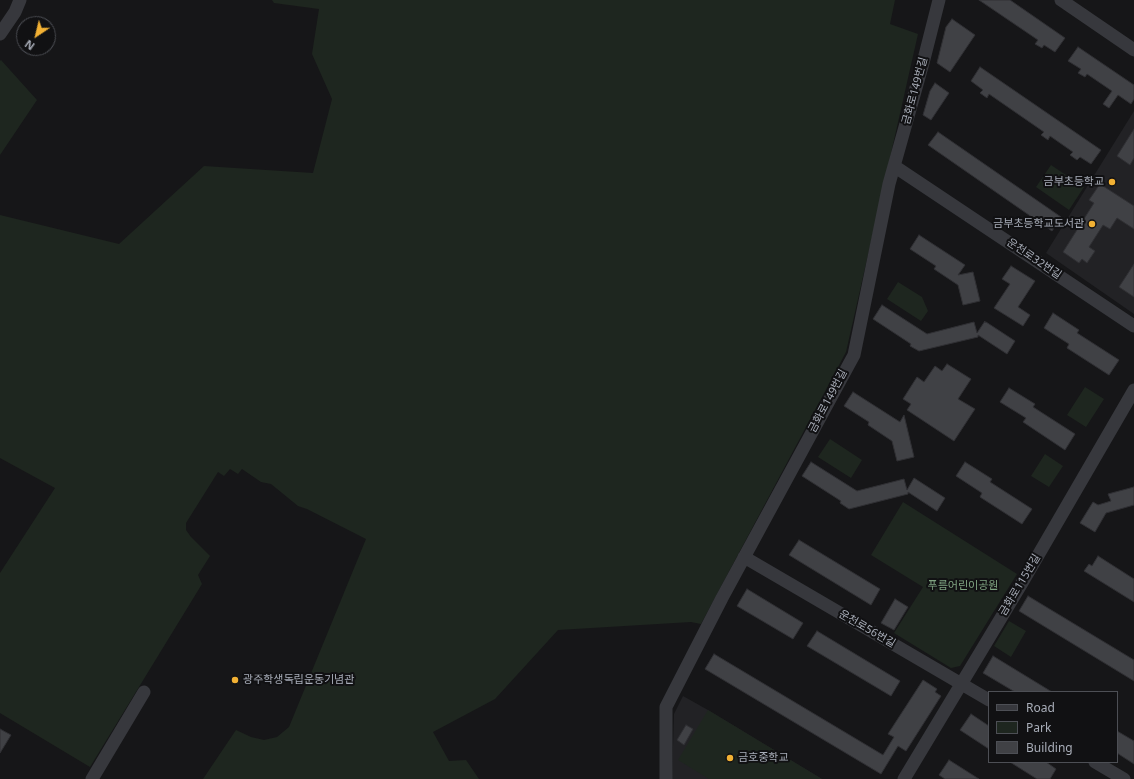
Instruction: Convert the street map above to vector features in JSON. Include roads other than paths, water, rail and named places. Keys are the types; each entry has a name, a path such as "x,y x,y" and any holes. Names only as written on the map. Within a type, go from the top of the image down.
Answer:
{"street":[{"path":"0,34 15,12 20,0"},
{"name":"금화로149번길","path":"666,779 666,707 744,557 854,355 889,184 939,0"},
{"path":"1061,0 1134,50"},
{"name":"운천로32번길","path":"894,166 1134,326"},
{"name":"금화로115번길","path":"904,779 1022,583 1134,390"},
{"name":"운천로56번길","path":"744,557 988,699"},
{"path":"92,779 144,692"},
{"path":"1096,763 1124,779"}],"place":[{"name":"금부초등학교","path":"1112,182"},
{"name":"금부초등학교도서관","path":"1092,224"},
{"name":"광주학생독립운동기념관","path":"235,680"},
{"name":"금호중학교","path":"730,758"}],"park label":[{"name":"푸름어린이공원","path":"963,586"}]}
